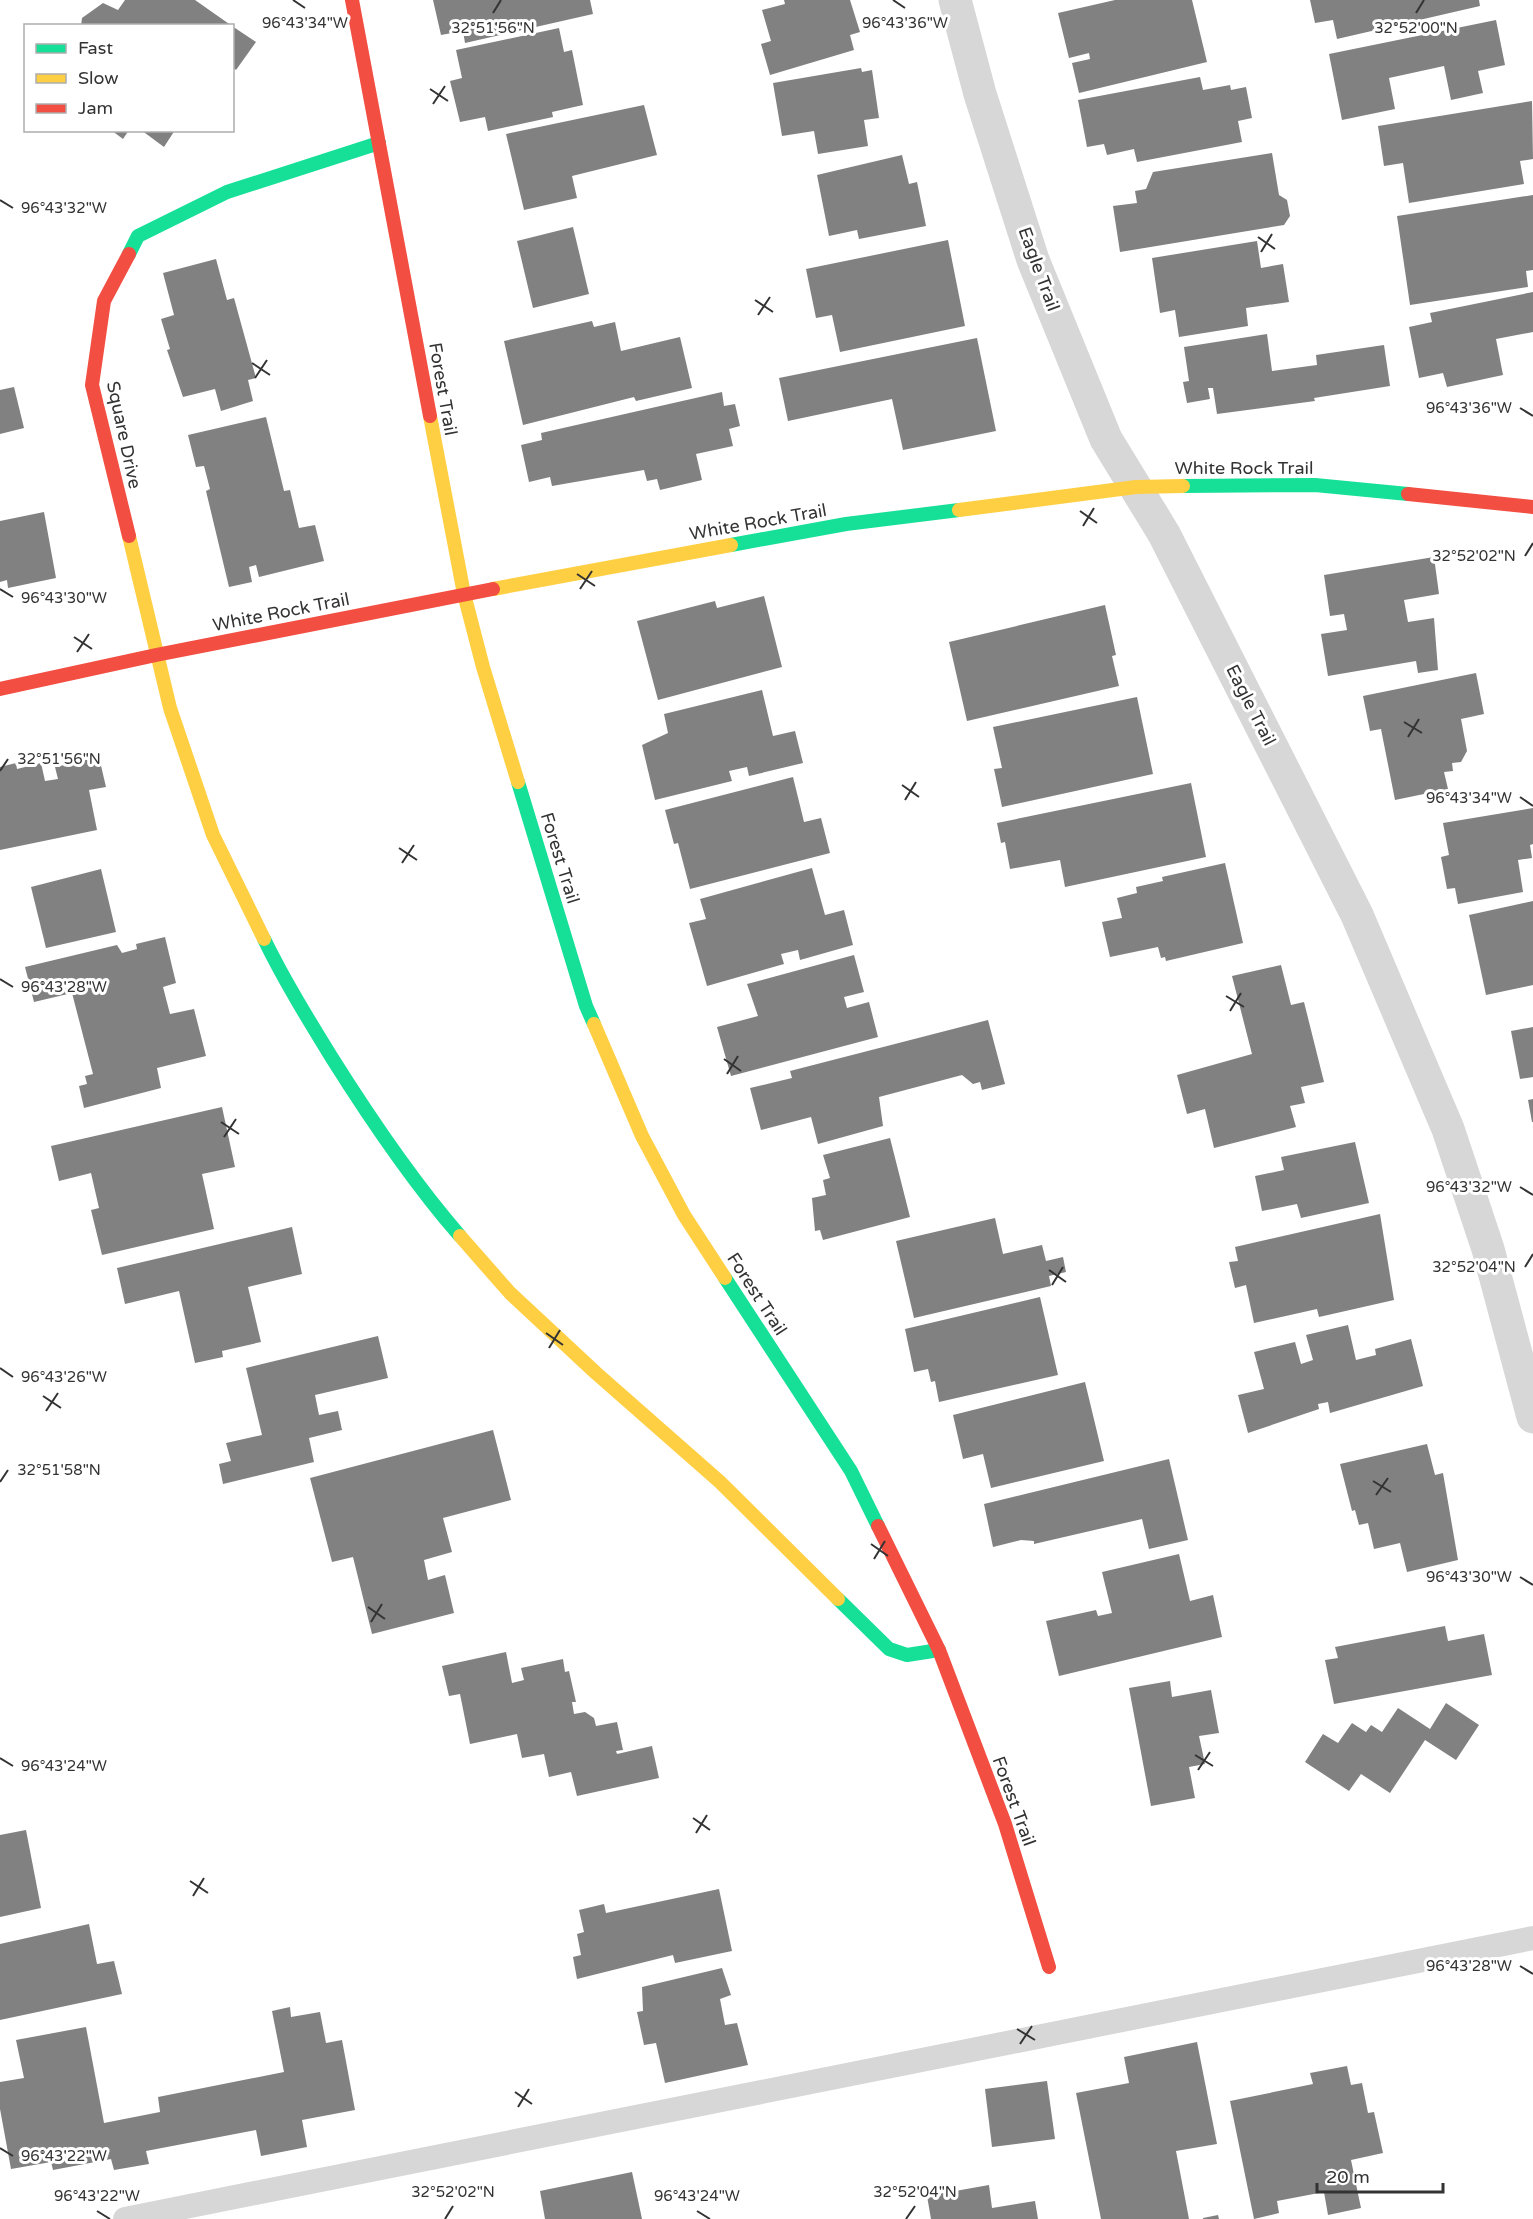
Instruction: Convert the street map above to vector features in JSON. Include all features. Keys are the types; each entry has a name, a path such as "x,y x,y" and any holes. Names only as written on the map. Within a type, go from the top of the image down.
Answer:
{"street":[{"name":"Forest Trail","path":"352,0 464,594 483,667 586,1006 642,1136 684,1215 851,1471 939,1650 1005,1824 1049,1967"},
{"name":"Eagle Trail","path":"955,0 980,94 1033,260 1106,439 1164,534 1357,915 1448,1129 1488,1249 1533,1417"},
{"name":"Square Drive","path":"156,655 92,385 104,302 138,236 227,192 380,143"},
{"name":"White Rock Trail","path":"0,689 156,655 464,594 846,524 1136,487 1315,485 1533,507"},
{"path":"156,655 170,708 213,836 286,984 367,1114 437,1209 510,1293 596,1373 720,1482 889,1649 899,1655 912,1656 939,1650"}],"lane":[{"path":"125,2219 1533,1938"}],"building":[{"path":"125,0 195,0 229,24 81,24 82,18 103,3 118,10"},
{"path":"433,0 590,0 593,14 465,43 463,31 441,35"},
{"path":"784,0 850,0 860,32 850,35 854,50 770,75 761,44 771,41 762,10 785,4"},
{"path":"1115,0 1192,0 1207,62 1079,93 1072,63 1090,59 1089,53 1069,58 1058,13"},
{"path":"1310,0 1479,0 1480,6 1337,39 1333,20 1315,23"},
{"path":"1496,20 1505,65 1478,71 1483,93 1451,100 1444,66 1389,78 1395,109 1342,120 1329,54"},
{"path":"234,27 256,42 236,70 234,68"},
{"path":"559,28 564,52 572,50 583,105 552,112 553,117 488,131 485,117 460,122 450,81 462,78 456,50"},
{"path":"861,68 862,72 872,70 879,118 864,120 868,146 818,154 814,131 782,136 773,83"},
{"path":"1200,77 1203,90 1230,85 1231,90 1246,87 1252,118 1238,121 1242,142 1137,162 1134,149 1107,155 1104,144 1087,147 1078,100"},
{"path":"1532,101 1533,159 1520,161 1524,184 1409,203 1403,163 1384,166 1378,126"},
{"path":"644,105 657,155 572,176 577,198 524,210 506,134"},
{"path":"114,132 128,132 123,139"},
{"path":"144,132 174,132 164,147"},
{"path":"1272,153 1279,195 1287,200 1290,216 1284,225 1120,252 1113,206 1137,203 1135,191 1146,189 1153,172"},
{"path":"902,155 909,184 917,182 926,226 859,239 857,230 829,236 817,175"},
{"path":"1533,195 1533,270 1526,271 1528,287 1410,305 1397,216"},
{"path":"573,227 589,294 533,308 517,241"},
{"path":"948,240 965,326 840,352 832,315 816,318 806,269"},
{"path":"1257,241 1261,268 1283,264 1289,302 1246,308 1248,326 1179,337 1175,310 1160,313 1152,258"},
{"path":"216,259 227,300 234,298 256,378 248,380 253,401 221,411 215,389 183,397 167,350 170,349 161,319 174,315 163,273"},
{"path":"1533,292 1533,332 1496,339 1503,375 1447,387 1443,373 1419,378 1409,327 1432,322 1430,313"},
{"path":"592,321 594,327 615,322 621,351 680,337 692,388 636,401 634,397 523,425 504,341"},
{"path":"1267,334 1272,371 1317,365 1316,355 1384,345 1390,386 1314,398 1315,401 1217,414 1213,388 1208,388 1210,399 1187,403 1183,382 1189,381 1184,347"},
{"path":"977,338 996,431 903,450 892,399 788,421 779,378"},
{"path":"14,387 24,428 0,434 0,390"},
{"path":"722,392 724,406 735,404 740,426 729,429 733,446 696,454 702,480 660,490 657,479 647,481 644,470 552,486 550,477 529,482 521,445 542,440 541,433"},
{"path":"266,417 284,491 290,490 299,528 315,525 324,561 259,577 256,565 249,567 252,582 229,587 206,491 210,489 204,466 196,467 188,435"},
{"path":"44,512 56,578 8,588 7,580 0,582 0,521"},
{"path":"1434,557 1439,594 1404,600 1408,622 1434,618 1438,670 1418,673 1416,661 1328,676 1321,634 1347,630 1344,614 1330,616 1324,575"},
{"path":"764,596 782,667 658,700 637,621 715,601 717,608"},
{"path":"1105,605 1116,655 1112,656 1119,686 967,721 949,642"},
{"path":"1476,673 1484,714 1461,719 1467,751 1461,762 1452,763 1453,771 1444,772 1448,789 1395,800 1381,729 1370,731 1363,696"},
{"path":"762,690 773,736 795,731 803,763 749,776 747,767 729,771 732,781 655,800 642,745 668,733 664,714"},
{"path":"1137,697 1153,774 1002,807 994,769 1002,768 993,727"},
{"path":"99,757 106,787 89,790 97,830 0,850 0,767 16,763 17,769 41,763 45,781 58,779 55,767"},
{"path":"793,777 804,822 821,818 830,853 690,889 678,843 674,844 665,810"},
{"path":"1191,783 1206,857 1065,887 1060,860 1010,869 1005,842 1001,843 997,823"},
{"path":"1533,808 1533,844 1530,845 1532,858 1518,860 1523,892 1458,904 1455,888 1447,889 1441,857 1449,855 1443,823"},
{"path":"1225,863 1243,943 1166,961 1165,957 1161,958 1158,947 1110,957 1102,922 1122,918 1117,898 1137,893 1136,887 1163,881 1162,877"},
{"path":"812,868 825,915 844,910 853,945 800,960 798,950 781,954 784,964 707,986 689,923 706,919 700,899"},
{"path":"101,869 116,932 46,948 31,887"},
{"path":"1533,901 1533,985 1486,995 1469,915"},
{"path":"165,937 176,983 163,987 170,1014 194,1009 206,1056 157,1068 161,1088 84,1108 79,1086 87,1084 85,1076 93,1074 72,993 34,1002 25,967 117,945 122,953 137,949 136,944"},
{"path":"854,955 864,992 844,997 847,1008 869,1002 878,1037 731,1076 717,1027 758,1016 747,984"},
{"path":"1281,965 1291,1005 1304,1002 1324,1082 1301,1087 1305,1103 1290,1106 1296,1127 1214,1148 1205,1109 1187,1114 1177,1075 1252,1054 1232,976"},
{"path":"988,1020 1005,1084 982,1090 980,1082 973,1084 962,1075 879,1097 883,1126 818,1144 811,1117 761,1130 750,1088 792,1078 790,1071"},
{"path":"1533,1027 1533,1077 1520,1079 1511,1031"},
{"path":"1533,1099 1533,1122 1532,1122 1528,1100"},
{"path":"222,1107 235,1167 202,1174 214,1229 102,1255 91,1210 99,1208 91,1173 59,1181 51,1146"},
{"path":"890,1138 910,1217 823,1240 820,1230 815,1231 812,1198 826,1195 823,1180 830,1178 823,1155"},
{"path":"1355,1142 1369,1203 1301,1218 1297,1204 1262,1211 1255,1176 1284,1170 1281,1157"},
{"path":"1380,1214 1394,1300 1319,1317 1317,1309 1254,1323 1246,1285 1235,1288 1229,1262 1238,1261 1235,1247"},
{"path":"995,1218 1003,1254 1042,1245 1046,1261 1063,1257 1066,1272 1049,1276 1051,1286 914,1318 896,1241"},
{"path":"292,1227 302,1274 248,1287 261,1342 222,1351 223,1357 195,1363 179,1291 125,1304 117,1268"},
{"path":"1040,1297 1058,1375 939,1402 935,1381 931,1382 928,1369 914,1372 905,1329"},
{"path":"1348,1325 1356,1360 1376,1355 1375,1349 1411,1339 1423,1386 1330,1413 1328,1402 1318,1404 1319,1409 1248,1433 1238,1395 1264,1389 1254,1352 1295,1342 1301,1364 1313,1360 1306,1335"},
{"path":"378,1336 388,1378 315,1395 319,1415 338,1411 342,1430 309,1438 314,1462 223,1484 219,1464 231,1461 226,1443 262,1435 246,1368"},
{"path":"1085,1382 1104,1461 991,1488 983,1454 963,1459 953,1415"},
{"path":"493,1430 511,1500 443,1518 452,1552 424,1560 428,1580 445,1575 454,1613 372,1634 353,1557 332,1562 310,1478"},
{"path":"1427,1444 1435,1475 1443,1473 1458,1560 1407,1572 1400,1543 1374,1549 1368,1523 1359,1525 1355,1510 1352,1511 1340,1464"},
{"path":"1169,1459 1188,1540 1149,1549 1142,1519 1034,1544 1034,1541 1021,1540 993,1547 984,1504"},
{"path":"1179,1554 1190,1601 1213,1595 1222,1637 1059,1676 1046,1621 1096,1610 1098,1616 1112,1613 1102,1572"},
{"path":"1445,1626 1448,1641 1484,1634 1492,1675 1334,1704 1325,1660 1338,1658 1335,1647"},
{"path":"506,1652 512,1683 524,1680 521,1668 563,1659 565,1672 569,1671 576,1702 572,1702 574,1714 585,1712 594,1718 596,1726 617,1722 623,1750 616,1751 617,1754 652,1746 659,1778 577,1796 571,1772 549,1777 544,1754 522,1758 517,1734 470,1744 460,1694 449,1696 442,1666"},
{"path":"1170,1681 1172,1697 1211,1690 1219,1733 1199,1736 1205,1764 1189,1767 1195,1798 1151,1806 1129,1688"},
{"path":"1446,1703 1479,1725 1456,1760 1425,1740 1390,1793 1361,1774 1349,1791 1305,1762 1323,1734 1338,1743 1352,1723 1366,1732 1371,1725 1382,1732 1398,1708 1430,1729"},
{"path":"26,1830 41,1908 0,1917 0,1835"},
{"path":"719,1889 732,1951 675,1963 673,1955 577,1979 573,1957 581,1955 577,1934 584,1932 579,1910 604,1904 606,1913"},
{"path":"89,1924 97,1964 114,1961 122,1994 0,2020 0,1944"},
{"path":"722,1968 731,1995 720,1999 725,2025 737,2023 748,2065 665,2083 656,2043 644,2045 637,2012 643,2011 642,1987"},
{"path":"290,2007 291,2017 320,2012 326,2043 342,2040 355,2110 302,2120 307,2147 261,2156 256,2130 146,2151 149,2164 114,2170 111,2159 53,2170 51,2162 11,2169 0,2109 0,2082 24,2078 16,2040 86,2027 104,2123 160,2112 158,2097 284,2072 272,2011"},
{"path":"1197,2042 1217,2144 1176,2151 1189,2219 1101,2219 1076,2093 1129,2083 1124,2057"},
{"path":"1347,2066 1351,2085 1362,2083 1368,2113 1374,2112 1383,2153 1351,2160 1361,2208 1328,2215 1324,2192 1277,2201 1279,2213 1254,2219 1230,2101 1313,2084 1310,2073"},
{"path":"1047,2081 1055,2139 992,2147 985,2089"},
{"path":"632,2172 642,2219 545,2219 540,2191"},
{"path":"989,2185 992,2208 1035,2201 1038,2219 931,2219 927,2196"},
{"path":"1218,2215 1219,2219 1203,2219 1203,2218"}],"traffic: fast":[{"path":"129,254 138,236 227,192 379,143"},
{"path":"1183,486 1315,485 1408,494"},
{"path":"731,545 846,524 959,510"},
{"path":"518,782 586,1006 594,1024"},
{"path":"264,939 305,1014 362,1104 409,1172 460,1236"},
{"path":"725,1278 851,1471 878,1526"},
{"path":"838,1599 889,1649 907,1655 939,1650"}],"traffic: slow":[{"path":"430,416 464,594 483,667 518,782"},
{"path":"959,510 1136,487 1183,486"},
{"path":"129,536 170,708 213,835 264,939"},
{"path":"493,589 731,545"},
{"path":"594,1024 642,1136 684,1215 725,1278"},
{"path":"460,1236 510,1293 596,1373 720,1482 838,1599"}],"traffic: jam":[{"path":"352,0 430,416"},
{"path":"129,254 104,301 92,385 129,536"},
{"path":"1408,494 1533,507"},
{"path":"0,689 156,655 493,589"},
{"path":"878,1526 939,1650 1005,1824 1049,1967"}]}
